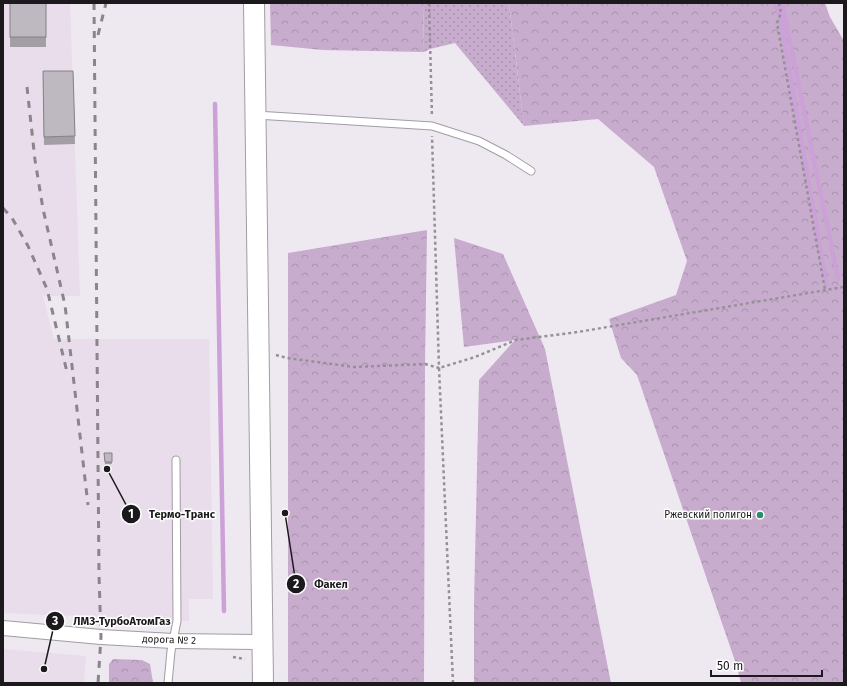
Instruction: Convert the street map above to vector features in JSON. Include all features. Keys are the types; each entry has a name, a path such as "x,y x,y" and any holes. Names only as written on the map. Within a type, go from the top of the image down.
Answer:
{"main road":[{"path":"254,3 263,683"}],"street":[{"name":"дорога № 2","path":"3,628 101,638 173,641 263,642"}],"lane":[{"path":"256,115 432,126 479,141 506,155 531,171"},
{"path":"168,683 177,621 176,460"}],"path":[{"path":"429,3 439,368 453,683"},
{"path":"778,3 781,13 777,23 825,290"},
{"path":"258,349 287,358 354,367 424,364 439,368 475,357 516,340 578,332 844,287"}],"shaded area":[{"path":"3,3 70,3 80,296 43,296 54,339 209,339 213,599 189,599 189,621 3,613"},
{"path":"3,649 86,656 84,683 3,683"}],"green space":[{"path":"270,3 423,3 424,52 323,50 271,45"},
{"path":"423,3 509,3 524,126 455,43 430,49 424,52"},
{"path":"509,3 825,3 830,17 844,41 844,683 741,683 736,664 637,375 621,358 609,319 676,295 687,261 654,167 598,119 524,126"},
{"path":"427,230 424,683 288,683 288,253"},
{"path":"454,238 503,254 545,349 611,683 474,683 474,604 479,380 515,340 464,347"},
{"path":"113,659 142,660 150,664 153,683 109,683 109,664"}],"building":[{"path":"10,3 46,3 46,37 10,37"},
{"path":"43,71 73,71 75,136 44,137"},
{"path":"104,453 112,453 112,462 105,462"}],"waterway":[{"path":"775,3 780,16 826,283"},
{"path":"782,3 838,279"},
{"path":"215,104 224,611"}],"railway":[{"path":"94,3 99,575 101,637 98,683"},
{"path":"98,35 106,3"},
{"path":"27,87 35,160 43,209 65,305 88,505"},
{"path":"3,208 12,218 28,246 47,289 67,372"}],"place":[{"name":"Термо-Транс","path":"107,469"},
{"name":"Факел","path":"285,513"},
{"name":"Ржевский полигон","path":"760,515"},
{"name":"ЛМЗ-ТурбоАтомГаз","path":"44,669"}]}
